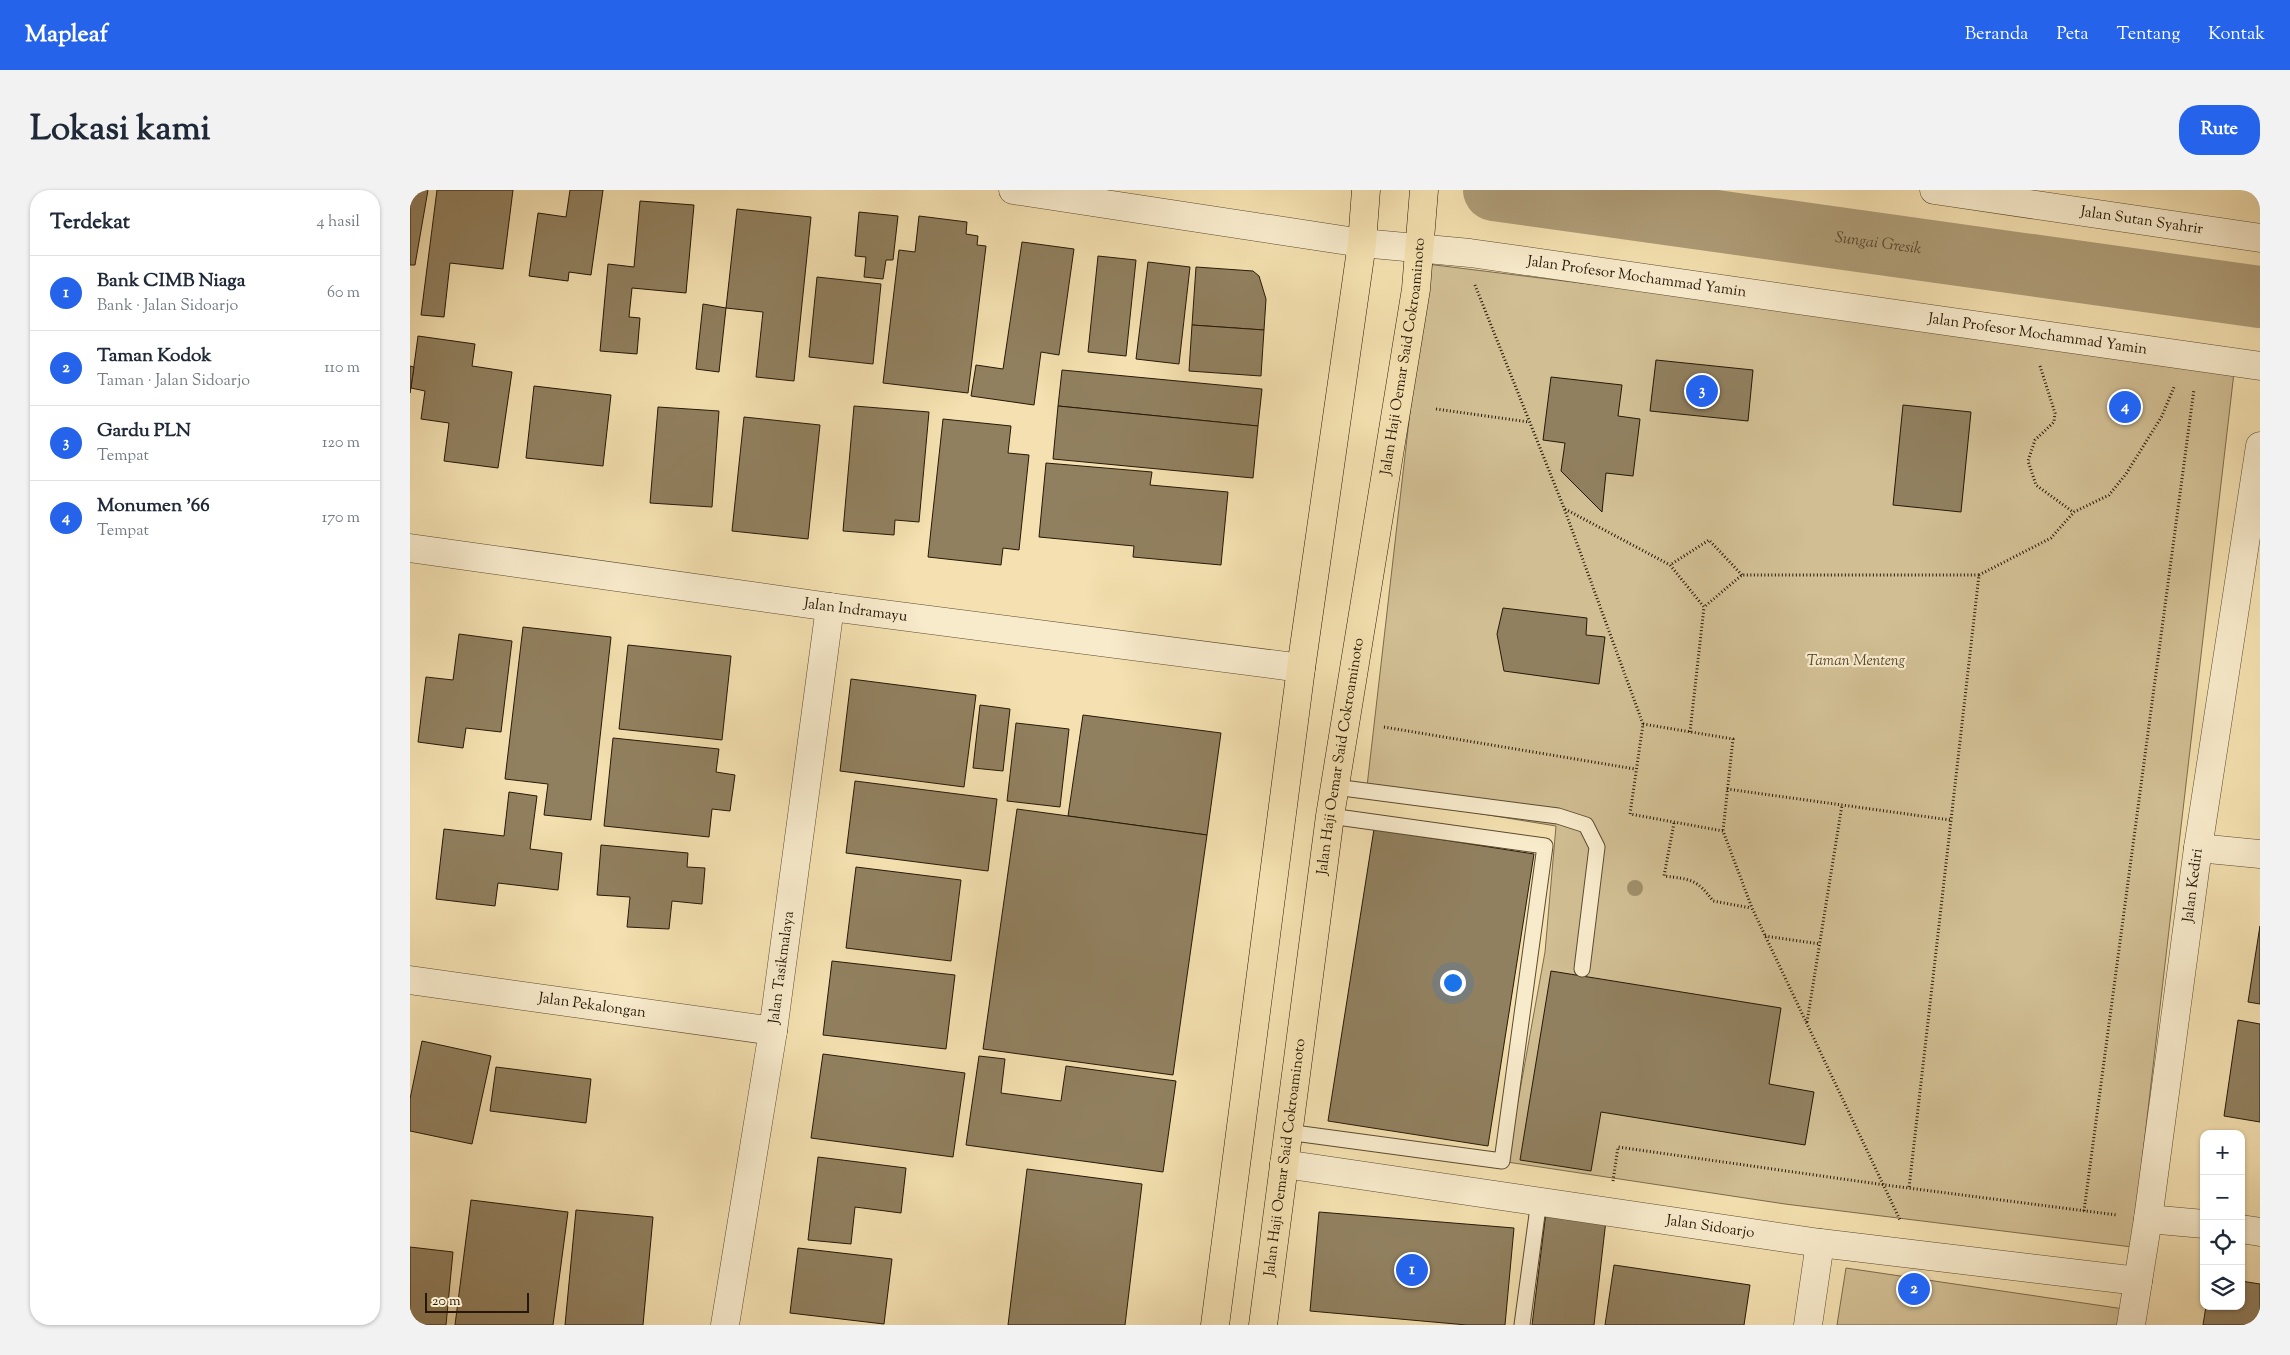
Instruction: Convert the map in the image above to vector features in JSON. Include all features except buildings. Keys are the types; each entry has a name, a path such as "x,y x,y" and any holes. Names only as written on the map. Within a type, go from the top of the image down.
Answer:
{"main road":[{"path":"1214,1325 1301,668 1363,235 1366,190"},
{"name":"Jalan Haji Oemar Said Cokroaminoto","path":"1263,1325 1330,816 1396,415 1421,241 1424,190"}],"street":[{"name":"Jalan Profesor Mochammad Yamin","path":"1013,190 1421,241 1470,253 2260,366"},
{"name":"Jalan Sutan Syahrir","path":"1934,190 2260,238"},
{"name":"Jalan Kediri","path":"2131,1325 2148,1219 2198,848 2260,446"},
{"name":"Jalan Indramayu","path":"410,548 830,607 1301,668"},
{"name":"Jalan Tasikmalaya","path":"725,1325 773,1031 830,607"},
{"path":"2198,848 2260,854"},
{"name":"Jalan Pekalongan","path":"410,980 773,1031"},
{"name":"Jalan Sidoarjo","path":"1284,1164 1539,1200 1820,1243 2138,1281"},
{"path":"2148,1219 2200,1224"},
{"path":"2245,1230 2260,1232"},
{"path":"1808,1325 1820,1243"}],"lane":[{"path":"1335,787 1558,816 1586,825 1597,847 1582,970"},
{"path":"1287,1132 1502,1161 1545,846 1330,816"},
{"path":"1522,1325 1539,1200"}],"path":[{"path":"1470,253 1472,278 1564,508 1643,724 1630,814 1723,831"},
{"path":"2039,364 2055,413 2054,422 2035,440 2028,461 2036,485 2074,512"},
{"path":"1690,732 1704,607 1742,574 1979,575 2051,538 2074,512 2109,495 2126,474 2162,416 2176,383"},
{"path":"2084,1211 2195,387"},
{"path":"1436,409 1529,422"},
{"path":"1564,508 1670,565 1704,607"},
{"path":"1670,565 1709,540 1742,574"},
{"path":"1909,1188 1979,575"},
{"path":"1643,724 1733,739 1723,831 1752,908 1885,1186 1914,1253"},
{"path":"1384,727 1636,769"},
{"path":"1727,789 1950,820"},
{"path":"1807,1023 1842,805"},
{"path":"1674,823 1664,876 1689,879 1705,890 1713,902 1752,908"},
{"path":"1765,936 1820,944"},
{"path":"1609,1212 1618,1147 1885,1186 2148,1219"}],"green space":[{"name":"Taman Menteng","path":"1427,264 2235,364 2132,1247 1785,1204 1507,1162 1545,952 1556,826 1366,795"},
{"path":"1846,1268 2124,1309 2122,1325 1837,1325"}],"waterway":[{"name":"Sungai Gresik","path":"1494,190 2260,297"}],"place":[{"name":"Gardu PLN","path":"1702,391"},
{"name":"Monumen '66","path":"2125,407"},
{"name":"Bank CIMB Niaga","path":"1412,1270"},
{"name":"Taman Kodok","path":"1914,1289"}]}
